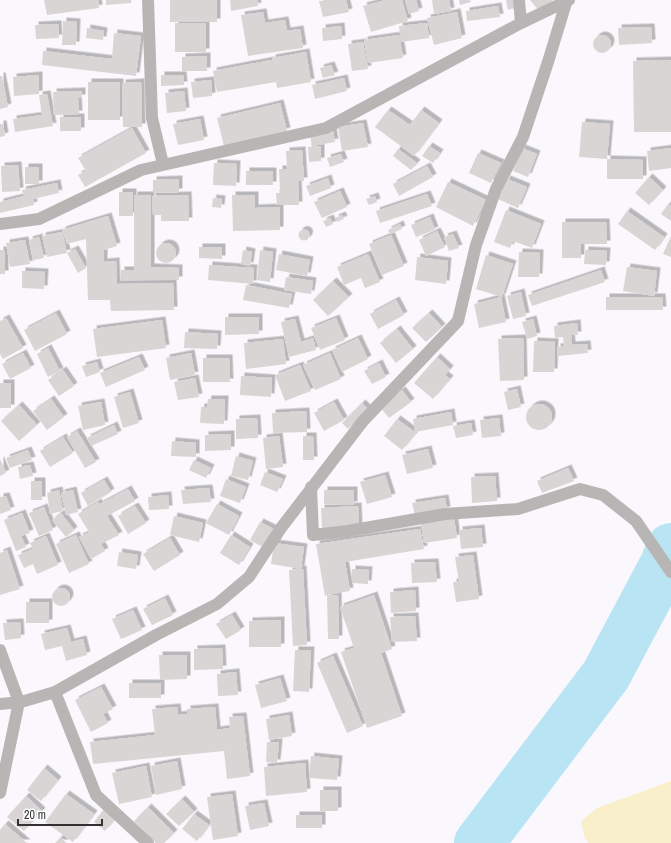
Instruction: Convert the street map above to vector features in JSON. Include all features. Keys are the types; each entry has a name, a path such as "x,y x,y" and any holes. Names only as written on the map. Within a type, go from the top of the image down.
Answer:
{"street":[{"path":"148,0 152,118 163,164"},
{"path":"519,0 521,23"},
{"path":"0,224 38,219 141,170 326,128 521,23 568,1"},
{"path":"0,704 19,702 55,692 156,635 218,604 249,577 281,528 363,421 458,321 476,245 496,189 523,137 568,1"},
{"path":"311,487 313,535 348,531 445,514 518,509 580,489 603,495 636,521 671,572"},
{"path":"0,650 19,702 0,793"},
{"path":"55,692 96,795 148,843"}],"sand":[{"path":"671,781 671,843 589,843 585,839 581,821 597,808"}],"building":[{"path":"44,0 98,0 99,8 47,15"},
{"path":"106,0 131,0 131,3 106,5"},
{"path":"170,0 217,0 217,22 170,22"},
{"path":"230,0 257,0 258,6 231,11"},
{"path":"346,0 349,12 323,17 319,1"},
{"path":"386,0 402,0 408,21 371,32 363,6"},
{"path":"405,0 416,0 419,11 409,14"},
{"path":"432,0 449,0 451,11 434,14"},
{"path":"459,0 470,0 471,2 460,5"},
{"path":"506,0 516,0 518,7 508,10"},
{"path":"530,0 553,0 540,12"},
{"path":"498,6 500,17 467,21 466,11"},
{"path":"263,12 265,23 285,20 287,31 300,29 303,48 248,56 241,15"},
{"path":"457,12 462,38 434,45 427,18"},
{"path":"63,21 77,22 76,45 62,45"},
{"path":"175,23 206,23 206,52 175,52"},
{"path":"427,23 429,38 401,42 399,26"},
{"path":"58,24 59,38 36,39 35,25"},
{"path":"341,26 342,39 323,41 322,28"},
{"path":"651,27 652,43 619,45 618,28"},
{"path":"87,28 104,31 103,40 86,38"},
{"path":"114,33 141,36 136,76 42,65 43,51 112,59"},
{"path":"399,35 403,58 368,63 364,40"},
{"path":"602,35 608,38 611,44 608,50 602,53 596,50 593,44 596,38"},
{"path":"363,42 368,69 352,71 348,44"},
{"path":"306,52 311,82 277,88 276,82 217,92 213,71 271,60 275,78 272,58"},
{"path":"207,56 207,71 182,71 182,57"},
{"path":"671,60 671,132 634,132 633,61"},
{"path":"331,65 335,75 323,78 320,68"},
{"path":"39,75 39,94 14,96 13,77"},
{"path":"161,75 183,75 184,85 161,86"},
{"path":"0,76 2,76 8,107 0,109"},
{"path":"344,78 347,91 315,99 312,85"},
{"path":"211,80 212,96 193,98 191,82"},
{"path":"88,82 120,82 120,120 88,120"},
{"path":"141,82 142,127 123,127 122,83"},
{"path":"82,91 82,98 78,98 79,114 54,115 53,92"},
{"path":"184,91 186,111 167,113 165,93"},
{"path":"47,94 53,126 15,132 13,119 42,115 39,95"},
{"path":"280,103 287,131 224,146 217,118"},
{"path":"388,110 410,125 421,110 439,123 414,156 375,127"},
{"path":"60,117 81,117 81,131 60,131"},
{"path":"200,119 204,140 178,145 173,124"},
{"path":"582,122 610,124 607,159 579,157"},
{"path":"363,123 368,147 342,151 338,127"},
{"path":"0,124 3,124 5,136 0,137"},
{"path":"132,128 146,153 85,187 78,175 86,171 78,158"},
{"path":"333,131 335,142 312,146 310,135"},
{"path":"321,146 321,161 309,162 308,147"},
{"path":"429,146 440,153 433,163 422,156"},
{"path":"522,148 537,154 528,177 513,171"},
{"path":"671,148 671,168 649,171 647,151"},
{"path":"398,149 417,163 411,170 393,156"},
{"path":"302,150 304,181 298,181 299,205 277,205 276,193 280,193 279,169 287,169 286,151"},
{"path":"478,153 501,163 491,183 469,173"},
{"path":"341,154 344,162 330,167 327,158"},
{"path":"607,159 643,160 643,179 607,179"},
{"path":"214,163 237,164 236,186 213,185"},
{"path":"18,165 20,191 2,192 1,166"},
{"path":"427,166 433,177 399,196 393,184"},
{"path":"25,167 39,167 39,184 25,184"},
{"path":"246,171 273,171 273,185 246,185"},
{"path":"649,177 663,190 649,205 635,193"},
{"path":"328,178 331,188 310,196 306,186"},
{"path":"179,179 179,192 153,193 153,180"},
{"path":"507,179 527,187 518,208 498,199"},
{"path":"448,182 486,200 473,226 436,207"},
{"path":"57,183 59,193 33,199 34,205 0,213 0,202 24,196 22,190"},
{"path":"340,191 347,207 322,218 314,202"},
{"path":"119,192 133,192 133,216 119,216"},
{"path":"427,194 432,206 380,223 376,211"},
{"path":"134,195 151,195 151,267 179,268 179,280 121,280 121,270 134,270"},
{"path":"188,195 189,221 161,221 161,215 153,215 152,196"},
{"path":"232,195 255,195 255,208 280,207 280,230 233,231"},
{"path":"375,196 377,202 369,205 366,199"},
{"path":"213,198 222,199 221,208 212,207"},
{"path":"668,204 671,206 671,221 661,214"},
{"path":"506,210 541,224 532,248 513,241 510,248 494,242"},
{"path":"627,211 664,237 655,250 618,224"},
{"path":"342,215 344,219 337,222 335,218"},
{"path":"108,216 117,246 104,250 104,262 116,261 117,284 173,283 174,310 111,311 110,300 88,300 86,239 67,244 62,230"},
{"path":"430,217 435,230 416,237 411,225"},
{"path":"330,218 333,224 326,227 323,221"},
{"path":"562,222 606,222 607,244 581,244 581,258 562,258"},
{"path":"400,224 402,229 390,234 388,230"},
{"path":"304,229 308,231 310,235 308,239 304,241 300,239 298,235 300,231"},
{"path":"437,231 445,247 426,256 419,240"},
{"path":"62,232 67,253 47,257 42,236"},
{"path":"453,234 459,248 449,251 444,237"},
{"path":"391,235 404,266 382,275 369,244"},
{"path":"671,236 671,257 663,254"},
{"path":"39,237 44,258 33,260 29,240"},
{"path":"25,240 30,264 10,267 6,243"},
{"path":"162,243 170,243 176,249 176,257 170,263 162,263 156,257 156,249"},
{"path":"199,247 222,247 222,259 199,258"},
{"path":"75,249 86,268 78,273 67,253"},
{"path":"0,250 5,250 5,274 0,274"},
{"path":"243,250 252,252 250,266 241,264"},
{"path":"260,250 273,252 270,282 257,280"},
{"path":"585,250 607,251 606,265 584,264"},
{"path":"519,252 540,253 539,277 518,277"},
{"path":"279,254 310,260 307,276 276,270"},
{"path":"368,254 380,282 365,288 361,278 344,285 337,267"},
{"path":"486,255 513,264 502,297 476,289"},
{"path":"417,257 448,261 446,284 415,280"},
{"path":"209,265 254,268 253,284 208,280"},
{"path":"627,267 657,271 654,296 623,291"},
{"path":"601,270 605,282 532,306 528,295"},
{"path":"22,271 45,272 44,289 22,288"},
{"path":"286,277 313,281 311,294 284,290"},
{"path":"333,281 349,297 328,316 313,300"},
{"path":"246,285 292,294 289,308 243,300"},
{"path":"521,292 526,316 513,319 507,296"},
{"path":"501,297 506,322 479,328 474,304"},
{"path":"606,297 662,297 663,310 606,310"},
{"path":"396,300 404,315 378,329 370,314"},
{"path":"56,313 67,334 35,351 24,330"},
{"path":"429,313 442,327 426,342 412,328"},
{"path":"225,317 259,317 259,334 225,335"},
{"path":"6,318 23,348 3,359 0,354 0,321"},
{"path":"336,318 345,340 320,350 311,328"},
{"path":"295,319 301,342 313,338 316,350 289,357 281,322"},
{"path":"533,319 537,336 527,339 522,322"},
{"path":"162,320 166,348 97,357 93,329"},
{"path":"577,323 578,335 571,335 572,345 587,344 588,353 558,356 557,347 564,346 563,337 555,338 554,326"},
{"path":"397,329 413,349 396,363 380,343"},
{"path":"185,332 218,334 217,349 184,348"},
{"path":"358,338 368,359 342,372 332,350"},
{"path":"523,338 524,380 500,381 498,339"},
{"path":"283,339 286,364 246,369 244,343"},
{"path":"534,341 555,342 554,372 533,372"},
{"path":"48,348 60,371 48,377 37,354"},
{"path":"23,353 31,368 10,379 2,364"},
{"path":"191,353 195,375 170,380 166,358"},
{"path":"330,353 341,379 315,390 303,365"},
{"path":"139,357 145,370 106,387 100,373"},
{"path":"437,357 450,369 445,375 450,379 433,399 414,383"},
{"path":"203,358 229,358 230,382 203,382"},
{"path":"97,362 100,372 86,377 82,366"},
{"path":"379,363 386,377 372,384 364,371"},
{"path":"300,365 311,391 285,401 275,375"},
{"path":"63,370 74,386 59,396 48,380"},
{"path":"241,376 272,378 271,397 240,395"},
{"path":"195,378 199,397 178,400 174,382"},
{"path":"0,383 11,383 11,408 0,408"},
{"path":"517,389 521,407 508,410 504,392"},
{"path":"402,390 411,402 389,418 380,407"},
{"path":"130,392 139,423 123,428 114,397"},
{"path":"51,399 64,417 47,430 33,411"},
{"path":"208,399 225,399 224,424 200,423 201,407 207,407"},
{"path":"101,402 105,425 83,430 78,406"},
{"path":"334,402 344,420 324,431 314,413"},
{"path":"362,403 368,409 348,429 342,423"},
{"path":"539,404 548,408 552,417 548,426 539,430 530,426 526,417 530,408"},
{"path":"19,405 37,425 19,441 1,421"},
{"path":"306,411 307,432 273,433 272,413"},
{"path":"451,412 453,425 415,432 413,419"},
{"path":"257,418 258,438 236,439 236,419"},
{"path":"499,418 501,436 482,438 480,420"},
{"path":"397,419 416,433 402,450 384,436"},
{"path":"471,423 473,435 456,438 453,426"},
{"path":"114,425 118,434 91,446 87,438"},
{"path":"77,431 96,462 85,468 67,437"},
{"path":"231,434 231,450 205,451 205,435"},
{"path":"279,436 283,467 266,469 263,438"},
{"path":"303,436 313,436 314,460 303,460"},
{"path":"63,437 73,453 50,467 40,451"},
{"path":"172,441 196,443 196,457 171,456"},
{"path":"428,449 433,468 407,474 402,455"},
{"path":"28,450 32,460 10,468 6,458"},
{"path":"236,456 253,461 248,480 231,476"},
{"path":"0,459 6,473 0,476"},
{"path":"194,460 211,468 206,478 189,470"},
{"path":"30,465 33,476 20,479 18,467"},
{"path":"568,468 574,481 542,493 537,481"},
{"path":"265,472 283,479 277,492 260,485"},
{"path":"385,475 392,497 367,504 360,482"},
{"path":"495,476 497,501 472,503 471,477"},
{"path":"226,479 246,487 240,503 220,496"},
{"path":"104,480 111,492 88,506 81,493"},
{"path":"31,481 42,481 42,500 31,500"},
{"path":"209,488 211,502 183,504 181,490"},
{"path":"128,489 135,501 107,516 100,504"},
{"path":"59,490 63,511 50,514 47,493"},
{"path":"73,490 78,512 66,515 61,493"},
{"path":"324,490 354,490 354,505 324,504"},
{"path":"168,495 169,509 149,510 148,497"},
{"path":"6,496 11,510 0,514 0,497"},
{"path":"445,498 447,510 415,515 412,503"},
{"path":"98,502 119,535 101,544 105,551 91,559 79,537 89,532 78,514"},
{"path":"217,504 239,516 229,535 206,523"},
{"path":"135,506 146,523 128,534 118,516"},
{"path":"358,506 359,527 322,529 321,508"},
{"path":"44,507 53,530 39,536 29,513"},
{"path":"22,513 30,533 21,536 26,547 16,551 4,520"},
{"path":"61,513 74,530 66,537 52,520"},
{"path":"174,516 203,523 199,542 170,535"},
{"path":"454,518 457,538 424,543 421,523"},
{"path":"260,522 274,529 264,548 250,540"},
{"path":"481,528 483,547 461,549 459,530"},
{"path":"420,529 424,549 345,562 350,591 325,596 316,544"},
{"path":"76,535 89,564 69,573 56,544"},
{"path":"231,535 250,547 239,565 220,553"},
{"path":"46,536 58,565 37,574 33,564 24,568 18,555 33,549 30,543"},
{"path":"170,538 180,555 154,571 143,554"},
{"path":"274,543 304,547 301,569 271,564"},
{"path":"7,550 20,589 0,595 0,553"},
{"path":"119,552 138,555 136,569 117,566"},
{"path":"473,555 479,599 456,602 453,582 459,582 455,557"},
{"path":"435,562 437,582 412,583 411,563"},
{"path":"303,569 307,645 293,646 289,570"},
{"path":"352,569 369,570 368,584 352,583"},
{"path":"57,588 65,588 70,593 68,604 65,606 57,606 52,601 52,593"},
{"path":"415,590 416,611 391,613 390,592"},
{"path":"327,595 338,595 339,639 328,639"},
{"path":"374,595 392,649 381,653 402,716 367,728 341,652 354,648 340,607"},
{"path":"165,598 173,615 152,625 143,609"},
{"path":"26,602 49,602 49,623 26,623"},
{"path":"133,610 142,630 121,639 112,619"},
{"path":"232,615 241,630 226,639 216,624"},
{"path":"415,616 417,641 392,642 390,617"},
{"path":"281,620 281,647 249,647 249,621"},
{"path":"20,622 21,638 5,640 3,623"},
{"path":"67,628 71,642 83,639 87,655 66,661 62,646 45,650 41,634"},
{"path":"222,648 223,669 194,670 194,649"},
{"path":"295,650 311,650 309,692 293,691"},
{"path":"159,655 187,655 187,679 160,680"},
{"path":"333,656 363,726 347,733 317,663"},
{"path":"236,672 238,695 218,696 217,674"},
{"path":"280,678 287,701 261,708 255,685"},
{"path":"129,683 161,683 161,698 129,698"},
{"path":"101,687 113,709 103,714 108,723 91,732 75,700"},
{"path":"177,707 178,715 187,714 187,709 215,707 217,730 230,728 229,717 243,716 250,776 227,779 224,751 93,764 90,742 155,735 152,709"},
{"path":"289,715 292,736 269,740 266,719"},
{"path":"267,742 279,742 277,763 266,762"},
{"path":"311,756 339,759 337,780 309,778"},
{"path":"177,761 182,789 156,795 151,766"},
{"path":"305,763 307,792 266,796 264,767"},
{"path":"146,766 152,797 119,804 112,773"},
{"path":"44,768 58,780 41,801 27,790"},
{"path":"320,790 338,790 338,811 320,811"},
{"path":"66,794 94,814 73,842 45,822"},
{"path":"232,794 238,836 213,840 207,797"},
{"path":"26,796 42,811 24,831 7,817"},
{"path":"182,799 194,812 179,826 166,814"},
{"path":"264,803 269,826 250,830 245,806"},
{"path":"148,807 174,833 164,843 156,843 134,821"},
{"path":"104,809 115,819 105,831 94,822"},
{"path":"194,814 209,825 197,841 182,829"},
{"path":"296,815 322,815 322,828 296,828"},
{"path":"5,824 27,843 0,843 0,830"},
{"path":"61,837 66,843 55,843"}],"waterway":[{"path":"479,843 606,675 665,564 671,548"}]}
